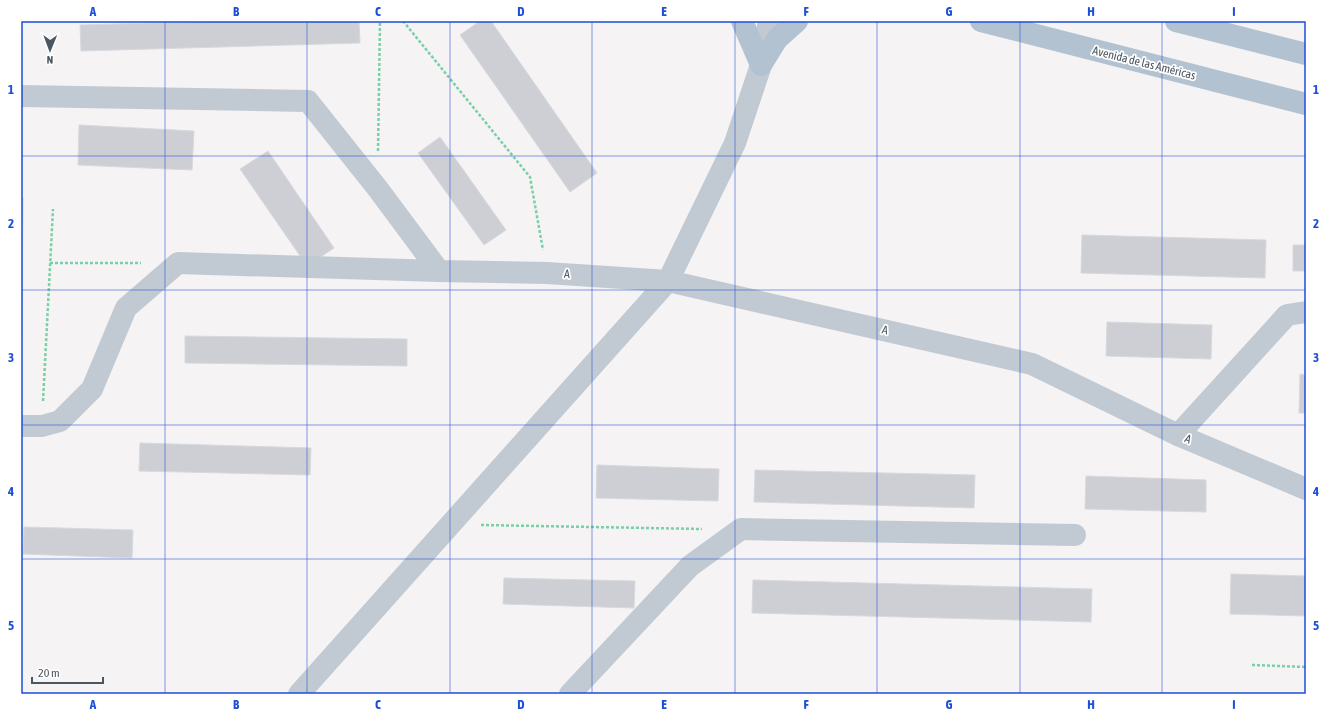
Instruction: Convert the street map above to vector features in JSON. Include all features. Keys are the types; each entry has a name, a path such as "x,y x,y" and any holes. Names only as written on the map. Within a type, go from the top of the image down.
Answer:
{"main road":[{"path":"742,21 762,65"},
{"path":"762,65 777,39 797,21"},
{"name":"Avenida de las Américas","path":"981,21 1306,104"},
{"path":"1176,21 1306,54"}],"street":[{"path":"299,694 668,281 736,143 762,65 769,21"},
{"path":"21,96 308,101 378,189 439,271"},
{"path":"32,426 60,421 92,389 126,308 178,263"},
{"name":"A","path":"178,263 439,271 546,272 668,281 1032,364 1178,435 1306,489"},
{"path":"1178,435 1287,315 1306,312"},
{"path":"570,694 690,566 741,529 1075,535"}],"path":[{"path":"378,189 380,21"},
{"path":"403,21 530,177 546,272"},
{"path":"32,426 50,264 53,209"},
{"path":"50,264 178,263"},
{"path":"449,525 741,529"},
{"path":"1252,665 1306,667"}],"building":[{"path":"231,21 359,21 360,43 81,51 80,25"},
{"path":"480,21 491,21 597,173 570,192 460,35"},
{"path":"79,125 194,131 192,170 78,165"},
{"path":"440,137 506,230 484,245 418,153"},
{"path":"268,151 334,248 307,266 240,169"},
{"path":"21,198 23,198 21,401"},
{"path":"1082,235 1266,240 1265,278 1081,273"},
{"path":"1293,245 1306,245 1306,271 1293,271"},
{"path":"1107,322 1212,325 1211,359 1106,356"},
{"path":"185,336 407,339 407,366 185,363"},
{"path":"1300,374 1306,375 1306,413 1299,413"},
{"path":"140,443 311,448 310,475 139,471"},
{"path":"597,465 719,469 718,501 596,498"},
{"path":"755,470 975,475 974,508 754,502"},
{"path":"1086,476 1206,480 1206,512 1085,509"},
{"path":"24,527 133,530 132,558 23,554"},
{"path":"1231,574 1306,576 1306,616 1230,614"},
{"path":"504,578 635,581 634,608 503,604"},
{"path":"753,580 1092,589 1091,622 752,613"}]}
